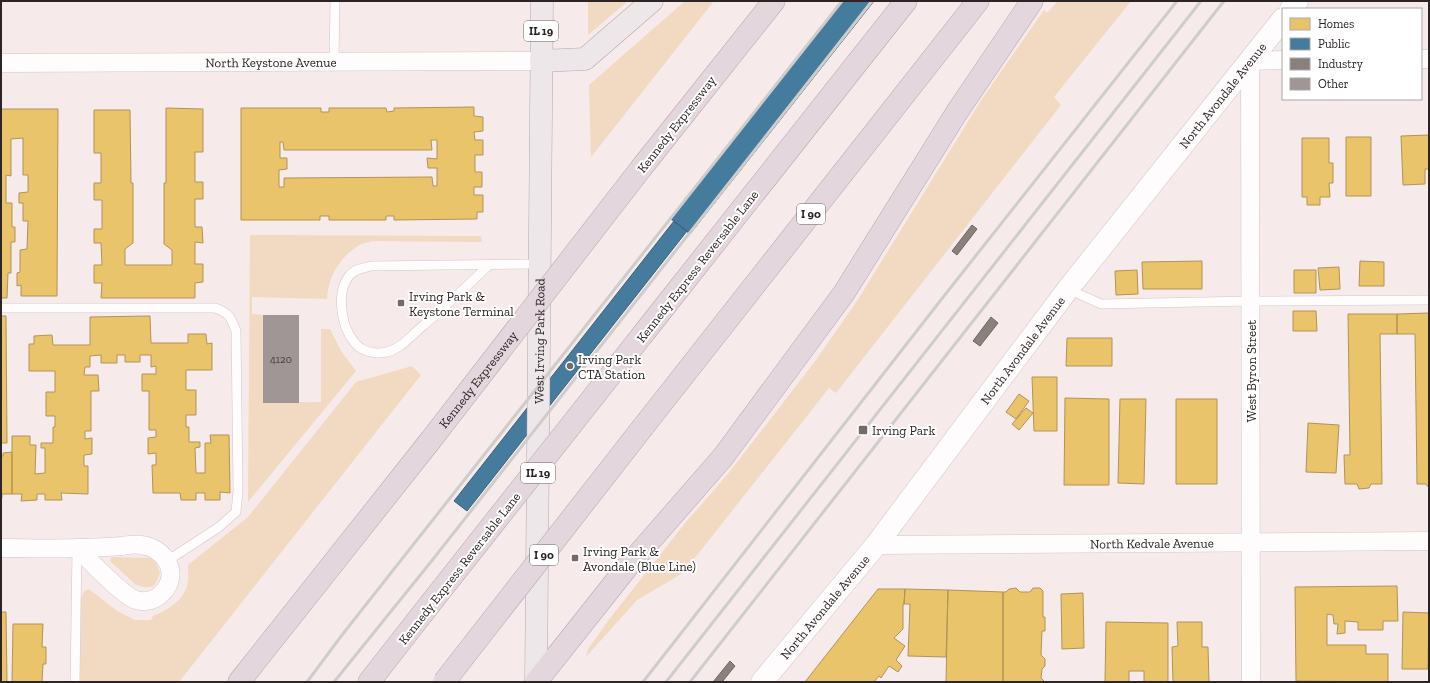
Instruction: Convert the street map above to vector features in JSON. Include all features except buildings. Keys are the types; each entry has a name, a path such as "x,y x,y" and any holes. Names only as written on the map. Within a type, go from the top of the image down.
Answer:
{"highway":[{"name":"Kennedy Expressway","path":"239,682 430,441 642,167 774,1"},
{"name":"Kennedy Express Reversable Lane","path":"369,682 906,1"},
{"name":"I 90","path":"444,682 978,1"},
{"path":"536,682 628,566 723,457 844,293 957,112 1032,1"}],"main road":[{"name":"West Irving Park Road","path":"536,682 542,1"},
{"path":"541,61 585,59 652,1"}],"street":[{"name":"North Avondale Avenue","path":"762,682 876,545 1068,289 1282,20"},
{"path":"1250,60 1282,60"},
{"name":"West Byron Street","path":"1250,60 1252,682"},
{"name":"North Keystone Avenue","path":"1,63 541,61"},
{"name":"North Kedvale Avenue","path":"876,545 1429,541"},
{"path":"1,548 77,548 142,545 156,550 167,560 171,569 171,579 168,588 159,597 143,601 134,600 125,594 77,548"}],"lane":[{"path":"334,62 335,1"},
{"path":"489,265 398,348 384,353 374,353 364,350 354,342 347,328 341,305 342,290 350,275 358,269 371,266 539,264"},
{"path":"1068,289 1101,304 1429,300"},
{"path":"1,308 215,308 225,311 232,319 236,331 238,483 236,512 219,527 167,560"},
{"path":"75,682 77,548"}],"shaded area":[{"path":"588,1 628,1 588,35"},
{"path":"685,1 714,1 591,157 589,85"},
{"path":"1058,1 1131,1 1054,97 1061,105 836,393 829,388 683,573 637,600 586,657 588,649 611,617 686,522 728,474 816,360 857,301 982,99 1044,10 1047,13"},
{"path":"250,235 481,236 482,242 372,241 357,247 339,264 329,284 327,299 252,297 252,314 263,315 263,403 321,402 321,329 330,329 341,351 356,371 248,502"},
{"path":"412,366 421,375 179,682 80,682 81,601 82,595 85,591 89,589 117,611 135,620 151,620 153,616 175,604 180,599 186,588 188,580 188,565 248,517 356,382"},
{"path":"112,557 150,558 156,563 160,573 157,581 152,587 136,585 111,562 110,559"}],"railway":[{"path":"307,682 342,635 842,1"},
{"path":"334,682 430,563 872,1"},
{"path":"643,682 944,296 1177,1"},
{"path":"666,682 1201,1"},
{"path":"690,682 1224,1"}],"place":[{"name":"Irving Park & Keystone Terminal","path":"401,303"},
{"name":"Irving Park CTA Station","path":"570,366"},
{"name":"Irving Park","path":"863,430"},
{"name":"Irving Park & Avondale (Blue Line)","path":"575,558"}]}
